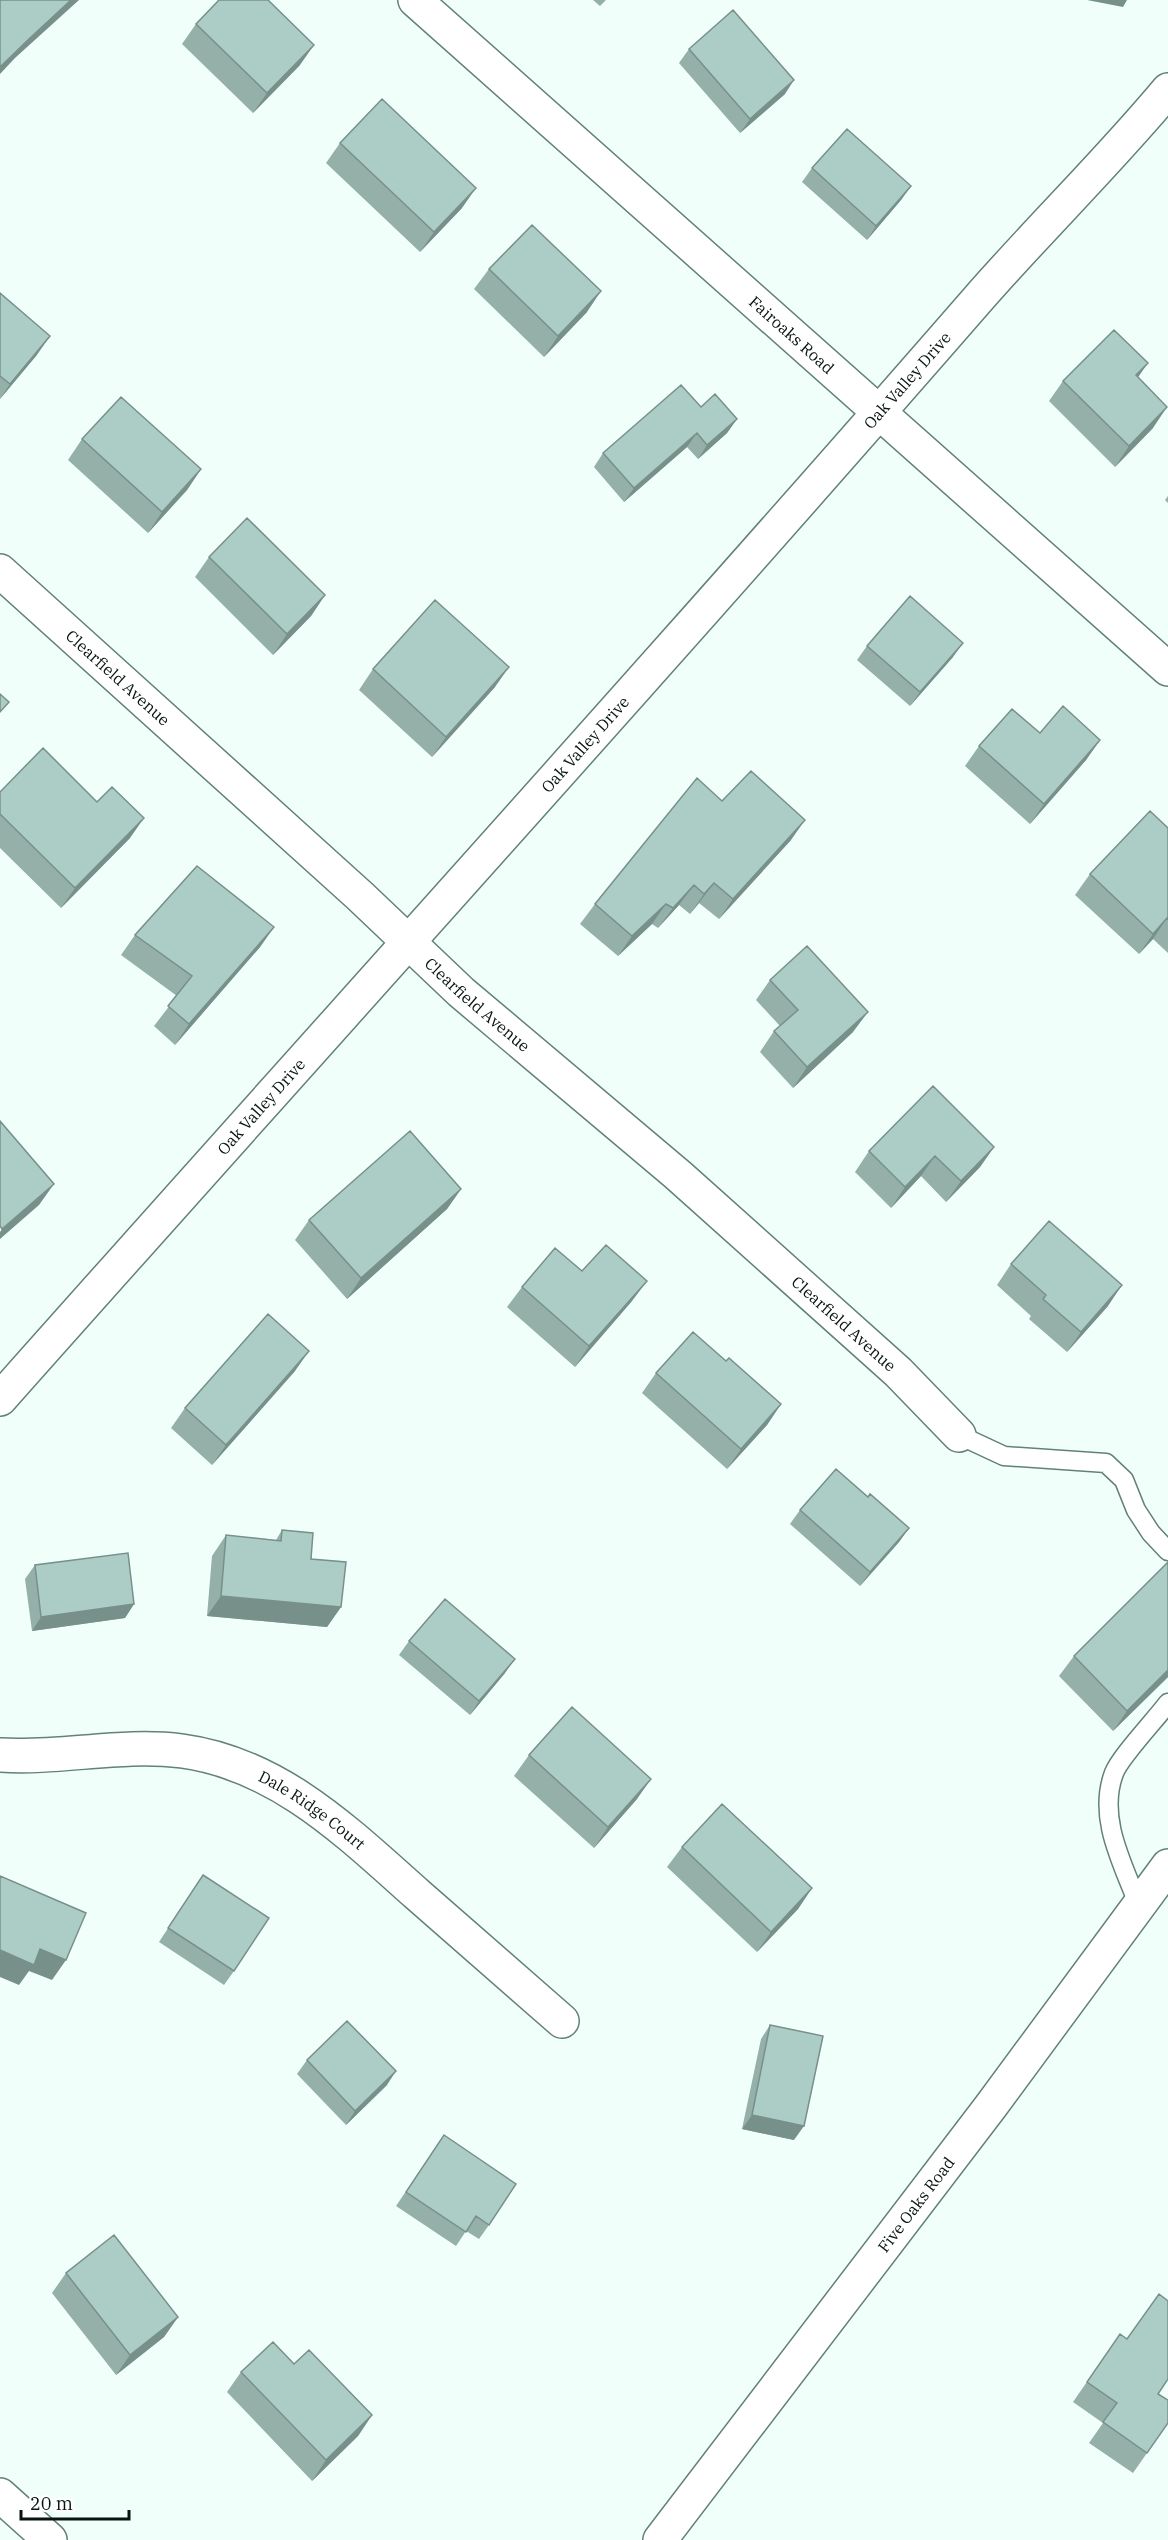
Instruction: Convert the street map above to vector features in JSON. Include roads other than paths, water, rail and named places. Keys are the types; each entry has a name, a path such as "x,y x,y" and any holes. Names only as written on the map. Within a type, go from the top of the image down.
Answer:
{"street":[{"name":"Fairoaks Road","path":"415,0 1168,669"},
{"name":"Oak Valley Drive","path":"4,1388 410,943 1041,227 1168,90"},
{"name":"Clearfield Avenue","path":"0,571 461,992 678,1175 898,1372 959,1435"},
{"name":"Dale Ridge Court","path":"0,1755 35,1758 137,1748 182,1751 230,1761 276,1781 324,1812 562,2021"},
{"name":"Five Oaks Road","path":"660,2540 991,2106 1168,1866"},
{"path":"0,2495 50,2540"}],"lane":[{"path":"959,1435 1004,1456 1106,1463 1124,1480 1136,1510 1151,1533 1168,1551"},
{"path":"1138,1906 1112,1834 1106,1806 1115,1771 1168,1703"}]}
